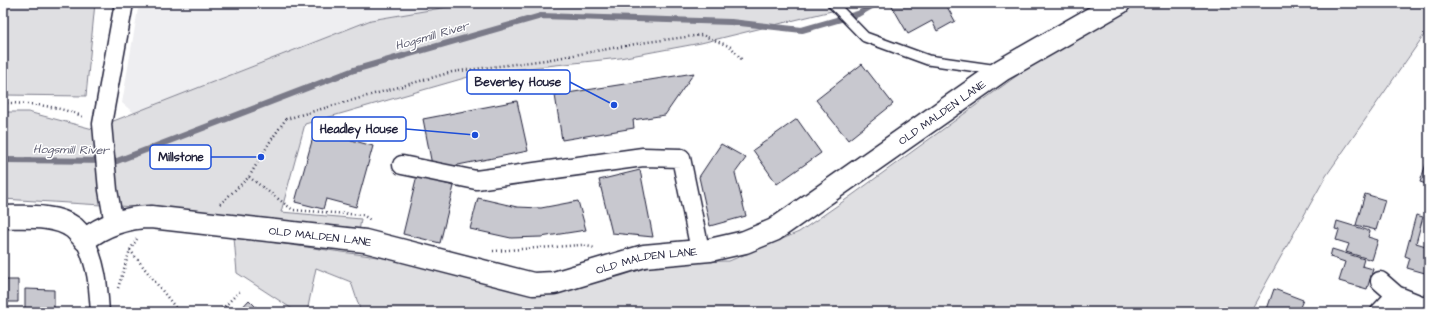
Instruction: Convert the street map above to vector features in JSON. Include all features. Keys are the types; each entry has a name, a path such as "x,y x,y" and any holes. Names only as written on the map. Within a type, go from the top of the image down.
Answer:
{"main road":[{"name":"OLD MALDEN LANE","path":"86,240 94,233 114,224 136,217 151,217 365,242 533,284 554,283 644,256 710,250 745,242 774,230 1002,70 1119,3"},
{"path":"3,217 41,217 60,222 74,228 86,240"}],"street":[{"path":"114,224 108,190 102,124 124,3"},
{"path":"402,165 476,180 643,156 681,158 700,250"},
{"path":"86,240 97,275 100,312"},
{"path":"1380,281 1396,295 1421,305 1429,306"},
{"path":"1380,312 1396,295"}],"lane":[{"path":"832,3 865,37 928,60 1002,70"}],"path":[{"path":"213,203 221,204 249,177 271,140 286,119 452,72 546,60 647,42 702,35 731,47 743,61"},
{"path":"3,103 27,103 62,110 76,113 102,124"},
{"path":"249,177 293,210 363,215 375,223"},
{"path":"117,291 130,250 151,217"},
{"path":"491,251 582,245 598,248"},
{"path":"130,250 179,312"},
{"path":"219,312 241,290"}],"shaded area":[{"path":"3,3 95,3 86,96 3,95"},
{"path":"139,3 471,3 371,20 134,113 122,103"},
{"path":"471,3 856,3 856,5 701,43 620,58 482,73 305,124 281,212 361,219 359,232 200,211 3,199 3,112 28,112 93,129 371,20"},
{"path":"1132,3 1429,3 1429,28 1326,176 1250,312 361,312 351,282 316,268 307,312 297,312 237,273 234,237 392,259 556,292 621,276 663,262 729,261 799,232 1077,32"}],"building":[{"path":"896,3 945,3 955,21 937,31 932,21 908,34 892,6"},
{"path":"862,64 893,104 848,140 816,100"},
{"path":"694,73 665,115 633,120 634,128 562,140 555,95"},
{"path":"517,101 528,151 433,170 423,119"},
{"path":"797,119 821,153 777,184 753,150"},
{"path":"315,130 373,146 356,207 326,199 323,209 295,202"},
{"path":"721,144 746,158 735,173 746,216 710,226 699,177"},
{"path":"1426,164 1429,165 1429,185 1420,182"},
{"path":"640,170 653,237 612,233 599,180"},
{"path":"417,176 454,186 440,243 403,234"},
{"path":"1365,194 1385,200 1376,230 1356,225"},
{"path":"478,198 517,207 541,208 578,201 586,230 541,237 511,238 470,229"},
{"path":"1416,215 1423,217 1416,243 1429,247 1429,258 1425,273 1407,268 1410,258 1405,256"},
{"path":"1337,221 1370,231 1368,237 1378,240 1372,260 1346,252 1349,244 1336,240 1339,230 1335,229"},
{"path":"1332,249 1364,259 1362,266 1373,269 1367,289 1339,281 1345,262 1330,257"},
{"path":"3,280 18,280 18,302 3,302"},
{"path":"25,289 54,290 54,312 25,312"},
{"path":"1274,289 1303,300 1298,312 1266,312"},
{"path":"249,300 261,312 238,312"}],"waterway":[{"name":"Hogsmill River","path":"3,160 117,161 354,70 541,16 731,22 802,30 858,14 877,3"}],"place":[{"name":"Beverley House","path":"614,105"},
{"name":"Headley House","path":"475,135"},
{"name":"Millstone","path":"261,157"}]}
